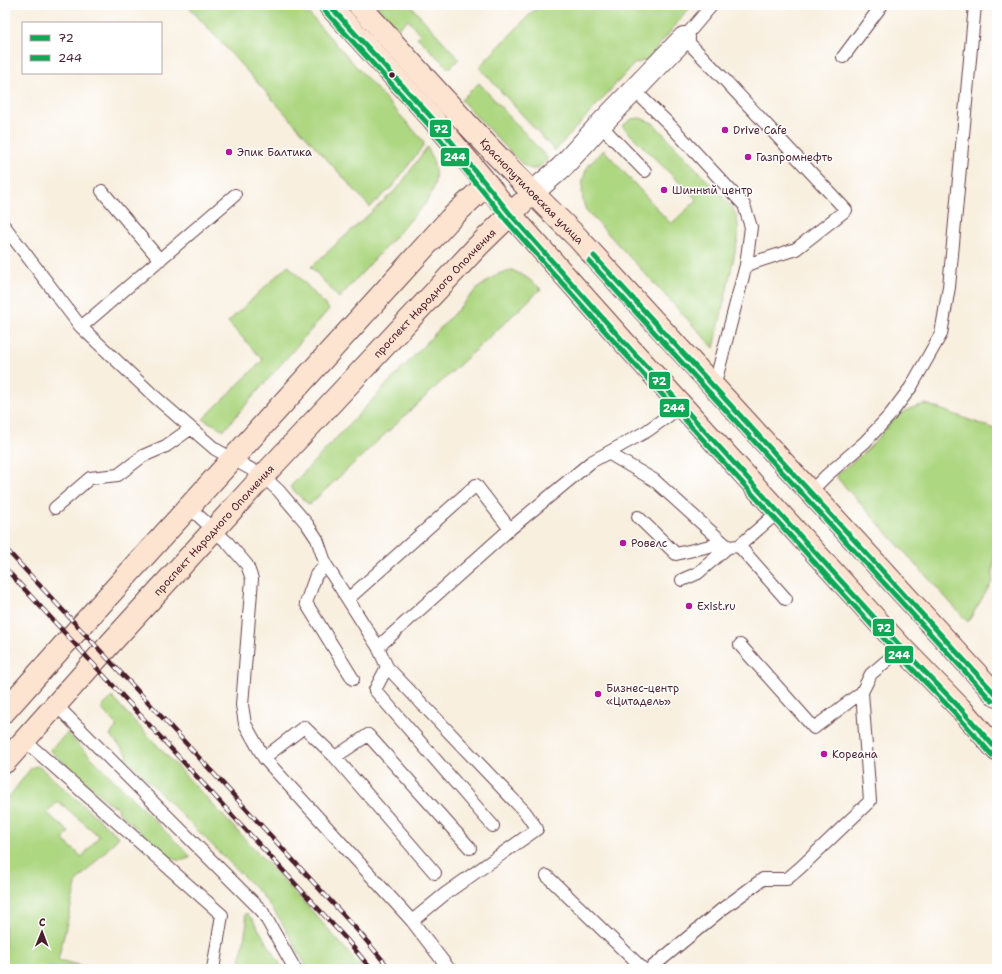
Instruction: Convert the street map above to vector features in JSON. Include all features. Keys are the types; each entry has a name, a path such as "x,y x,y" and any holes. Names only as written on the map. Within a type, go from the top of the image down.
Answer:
{"main road":[{"path":"329,5 433,119 488,184 511,215 682,406 997,750"},
{"name":"Краснопутиловская улица","path":"359,5 448,104 532,193 578,237 997,696"},
{"path":"488,184 532,193"},
{"path":"5,711 450,219 488,184"},
{"name":"проспект Народного Ополчения","path":"5,762 263,476 478,246 532,193"}],"street":[{"path":"532,193 562,168 600,125 684,38"}],"lane":[{"path":"712,5 684,38 846,210 796,249 746,265"},
{"path":"843,57 882,5"},
{"path":"810,492 865,442 890,416 911,387 941,334 949,287 975,5"},
{"path":"634,90 670,125 744,205 751,227 746,265 714,387"},
{"path":"600,125 646,171"},
{"path":"102,191 160,260"},
{"path":"81,327 235,195"},
{"path":"5,226 9,241 81,327 190,429 215,449 263,476 279,490 307,524 317,539 326,565 378,647 387,667 525,812 537,829 445,894 412,921"},
{"path":"378,647 510,529 591,462 646,431 682,406"},
{"path":"55,508 90,478 118,475 143,456 166,446 190,429"},
{"path":"608,453 654,480 707,530 734,547 786,599"},
{"path":"348,599 476,485 510,529"},
{"path":"189,507 228,543 247,565 252,579 242,705 245,724 264,758 412,921 449,969"},
{"path":"682,580 698,574 759,530 778,512"},
{"path":"638,517 676,554 710,546 734,547"},
{"path":"326,565 316,575 306,603 353,679"},
{"path":"740,645 814,728 862,692 871,674 902,648"},
{"path":"387,667 375,690 493,826"},
{"path":"650,969 721,910 763,879 787,879 870,801 862,692"},
{"path":"56,705 262,911 295,969"},
{"path":"264,758 304,727 335,757 435,873"},
{"path":"335,757 368,735 470,848"},
{"path":"24,740 222,915 213,969"},
{"path":"547,876 643,969"}],"green space":[{"path":"187,5 301,5 424,142 423,146 392,187 370,207"},
{"path":"376,5 410,5 459,59 449,69 417,37 420,34 408,20 397,29"},
{"path":"539,5 692,5 649,58 634,64 555,151 479,67"},
{"path":"479,83 548,159 541,166 532,169 521,163 461,100"},
{"path":"640,118 653,123 732,207 737,218 738,238 714,348 586,210 584,205 582,186 587,168 604,150 671,224 697,200 622,126 632,119"},
{"path":"427,147 435,169 435,183 430,197 339,298 311,267 398,188"},
{"path":"288,265 329,309 224,430 203,419 263,360 228,322"},
{"path":"512,270 526,277 541,289 309,505 290,487 478,288 498,274"},
{"path":"926,404 997,430 997,532 992,582 968,622 838,479 837,475 871,446 891,422 901,413"},
{"path":"112,697 313,912 363,969 308,969 279,918 262,895 125,758 128,755 110,735 117,726 101,708"},
{"path":"67,733 191,857 184,860 178,860 172,859 166,855 117,811 119,809 115,805 112,806 50,750"},
{"path":"36,766 41,768 119,837 77,881 58,960 96,969 5,969 5,802 31,768","holes":["58,801 99,836 82,857 63,840 69,832 47,813"]},
{"path":"247,913 253,920 283,969 239,969 247,923 245,915"}],"railway":[{"path":"5,548 359,932 390,969"},
{"path":"5,568 347,940 371,969"}],"transit line":[{"name":"72","path":"329,5 433,119 511,215 624,342 902,648 960,708 997,750"},
{"name":"244","path":"324,10 428,124 506,220 619,347 897,653 955,713 992,755"},
{"name":"72","path":"594,256 997,696"},
{"name":"244","path":"589,261 992,701"}],"place":[{"name":"Drive Cafe","path":"725,130"},
{"name":"Эпик Балтика","path":"229,152"},
{"name":"Газпромнефть","path":"748,157"},
{"name":"Шинный центр","path":"664,190"},
{"name":"Ровелс","path":"623,543"},
{"name":"Exist.ru","path":"689,606"},
{"name":"Бизнес-центр «Цитадель»","path":"598,694"},
{"name":"Кореана","path":"824,754"}]}
